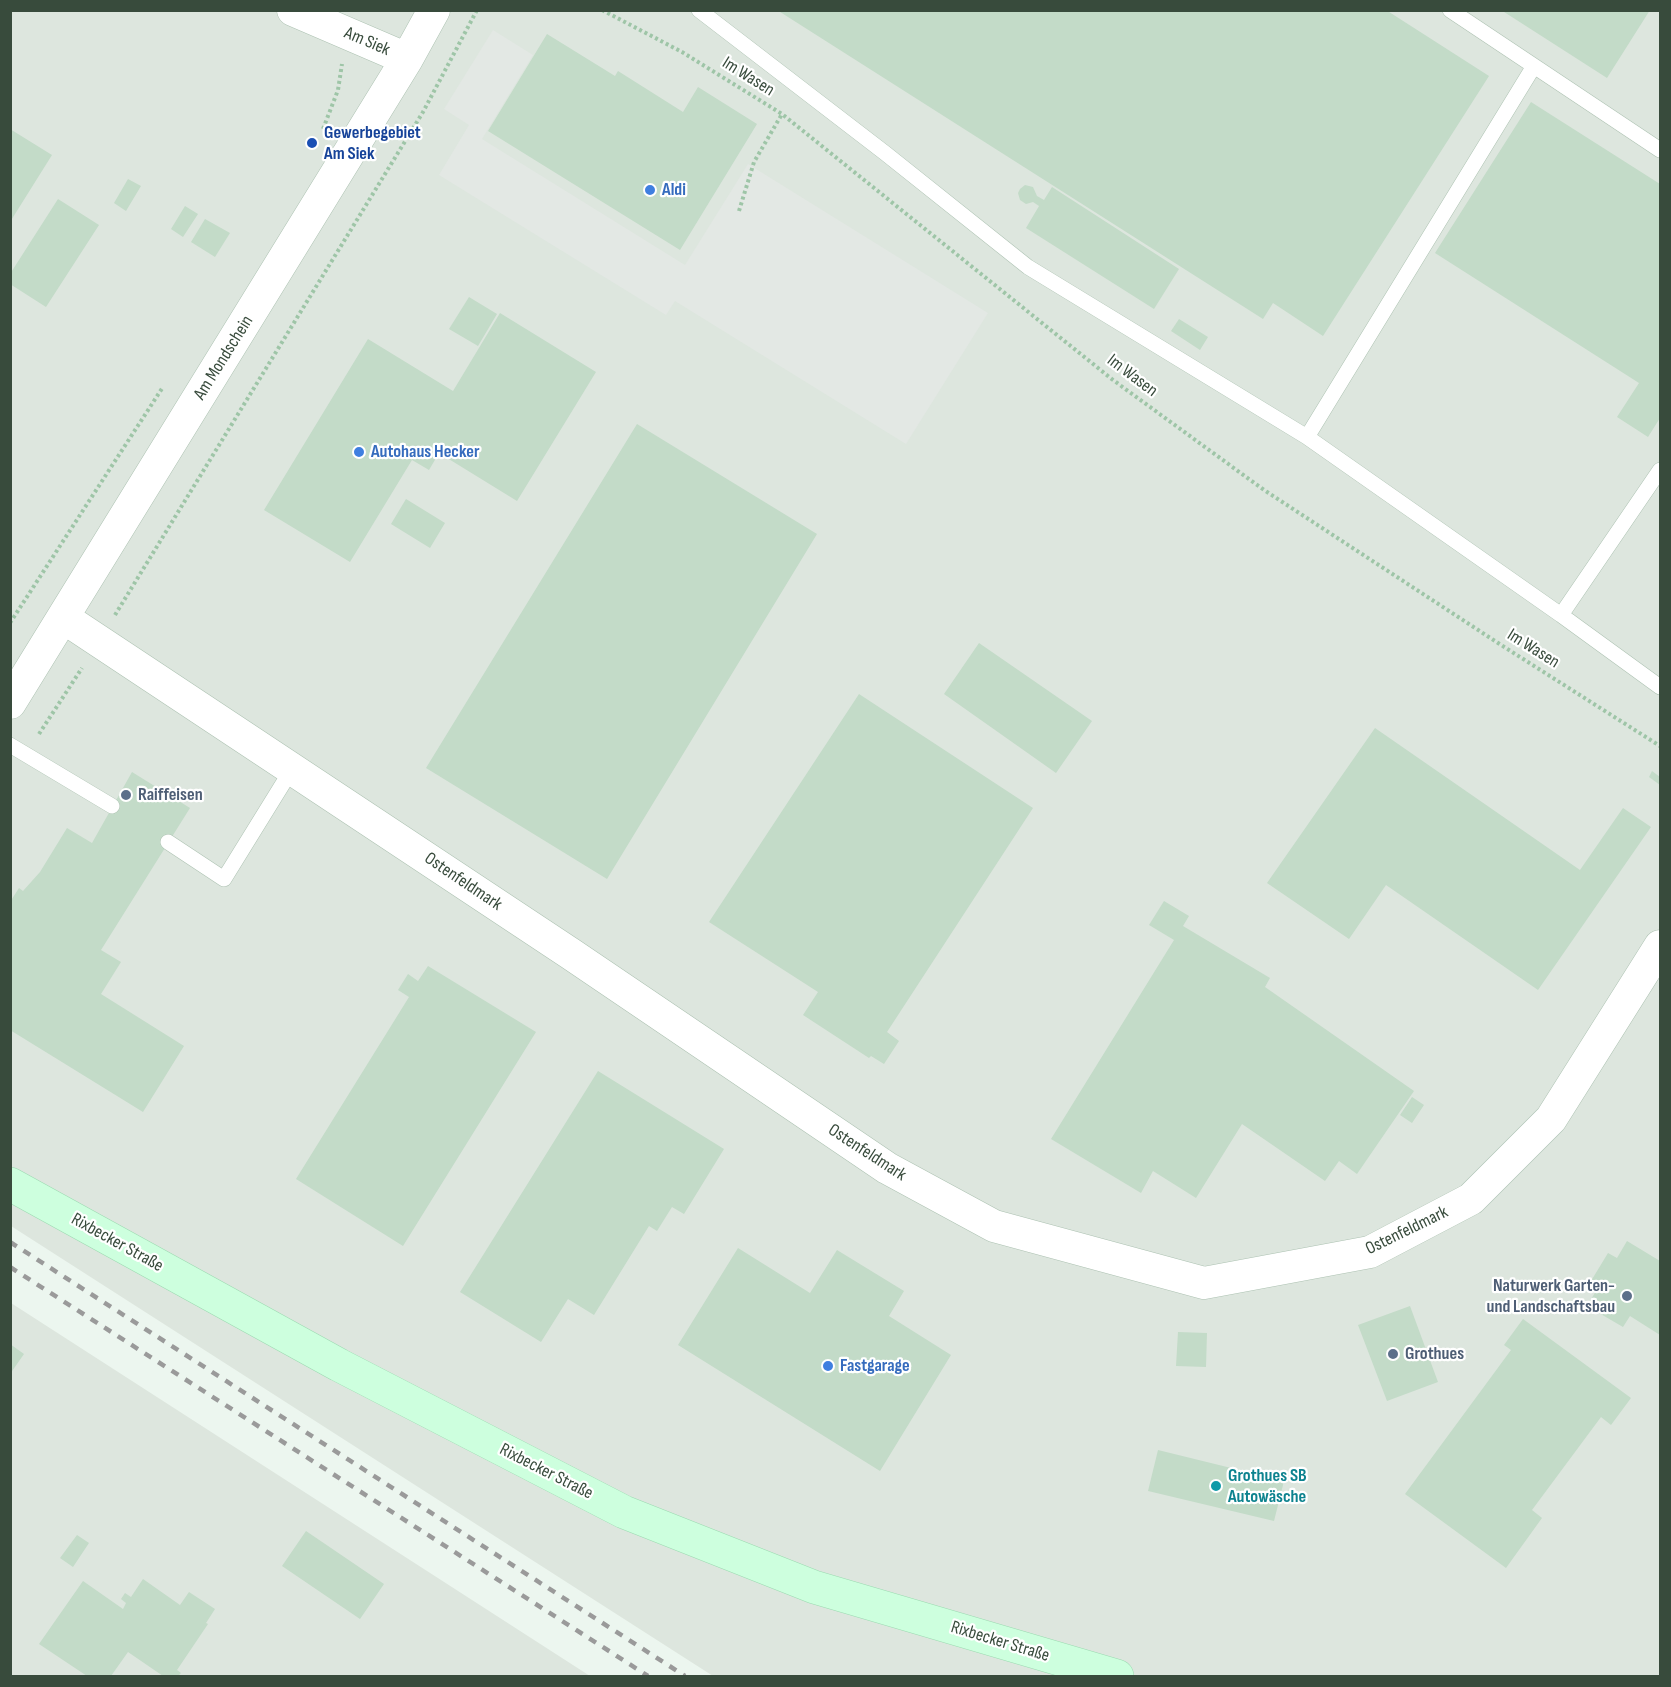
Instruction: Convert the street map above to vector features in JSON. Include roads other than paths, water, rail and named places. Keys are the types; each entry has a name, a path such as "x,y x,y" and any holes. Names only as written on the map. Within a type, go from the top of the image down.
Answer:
{"main road":[{"name":"Rixbecker Straße","path":"10,1184 339,1365 624,1512 814,1587 1117,1677"}],"street":[{"name":"Am Siek","path":"293,10 407,60"},
{"name":"Am Mondschein","path":"10,703 407,60 434,10"},
{"name":"Ostenfeldmark","path":"64,618 562,948 887,1168 994,1226 1204,1283 1370,1252 1472,1199 1551,1119 1660,946"}],"lane":[{"path":"699,10 885,153 1028,267 1307,437 1660,687"},
{"path":"1450,10 1660,150"},
{"path":"1307,437 1534,66"},
{"path":"1561,615 1660,470"},
{"path":"10,745 112,806"},
{"path":"168,842 224,879 292,769"}],"railway":[{"path":"10,1242 685,1676"},
{"path":"10,1267 648,1676"}],"place":[{"name":"Gewerbegebiet Am Siek","path":"312,143"},
{"name":"Aldi","path":"650,190"},
{"name":"Autohaus Hecker","path":"359,452"},
{"name":"Raiffeisen","path":"126,795"},
{"name":"Naturwerk Garten- und Landschaftsbau","path":"1627,1296"},
{"name":"Grothues","path":"1393,1354"},
{"name":"Fastgarage","path":"828,1366"},
{"name":"Grothues SB Autowäsche","path":"1216,1486"}]}
